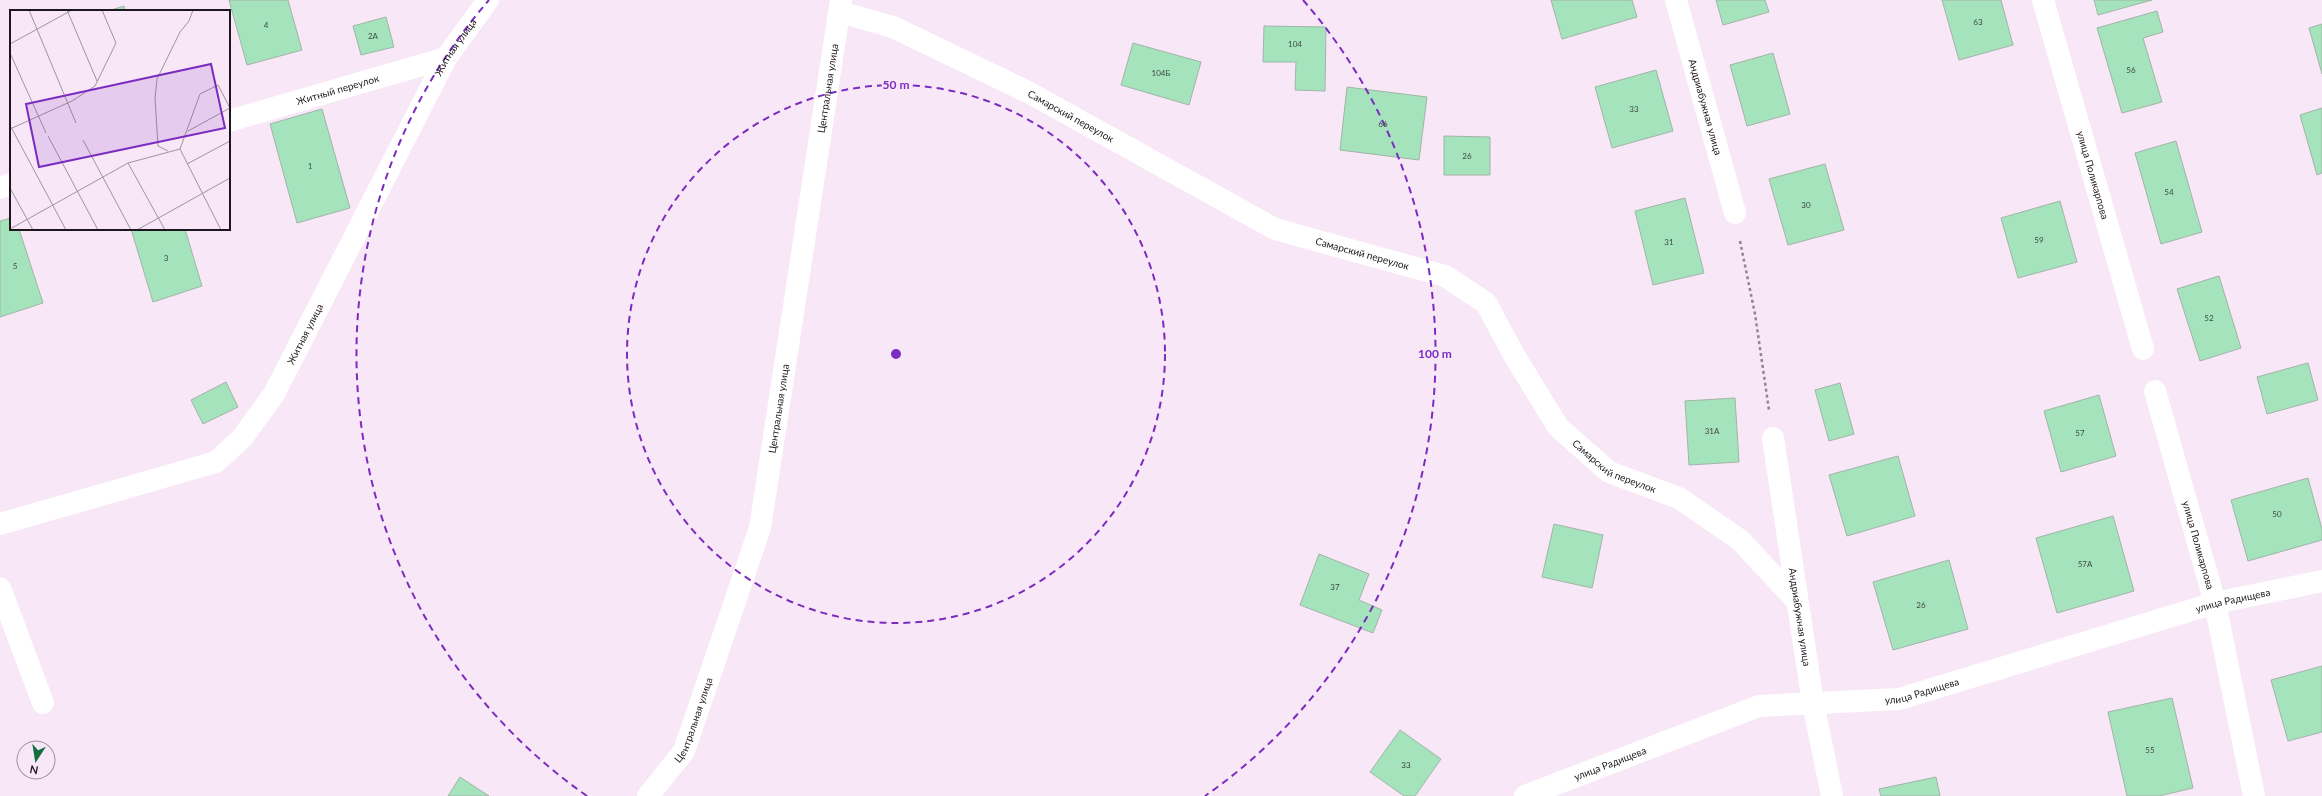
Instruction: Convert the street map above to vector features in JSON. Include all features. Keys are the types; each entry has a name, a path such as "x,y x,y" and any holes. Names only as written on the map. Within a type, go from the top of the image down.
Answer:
{"street":[{"name":"Житная улица","path":"0,524 216,462 242,438 274,394 446,58 488,0"},
{"name":"Андриабужная улица","path":"1676,0 1735,213"},
{"name":"улица Поликарпова","path":"2043,0 2143,349"},
{"name":"Самарский переулок","path":"840,6 893,27 1028,92 1275,229 1445,276 1486,302 1514,355 1558,428 1609,472 1679,498 1740,540 1797,601"},
{"name":"Центральная улица","path":"648,796 684,751 760,528 840,6"},
{"name":"Житный переулок","path":"230,121 446,58"},
{"path":"0,188 10,184"},
{"name":"улица Поликарпова","path":"2155,391 2215,603 2254,796"},
{"name":"Андриабужная улица","path":"1773,438 1812,703 1832,796"},
{"name":"улица Радищева","path":"1525,796 1759,706 1900,699 2215,603 2322,581"},
{"path":"0,588 43,703"}],"path":[{"path":"1735,213 1755,314 1766,385"}],"building":[{"path":"229,0 288,0 302,50 247,65"},
{"path":"1551,0 1632,0 1637,17 1562,39"},
{"path":"1716,0 1765,0 1769,12 1723,25"},
{"path":"1942,0 2001,0 2013,45 1959,60"},
{"path":"2094,0 2152,0 2098,15"},
{"path":"124,6 125,10 111,10"},
{"path":"2157,11 2163,32 2143,38 2162,102 2122,113 2097,28"},
{"path":"386,17 394,47 361,55 353,26"},
{"path":"2322,24 2322,74 2309,28"},
{"path":"1264,26 1326,27 1325,91 1295,90 1296,62 1263,62"},
{"path":"1133,43 1201,62 1189,105 1121,85"},
{"path":"1773,53 1790,114 1747,126 1730,65"},
{"path":"1656,70 1673,131 1612,148 1595,87"},
{"path":"1347,87 1427,97 1419,160 1340,150"},
{"path":"2322,108 2322,173 2317,175 2300,115"},
{"path":"322,109 350,208 297,223 270,124"},
{"path":"1444,136 1490,137 1490,175 1444,175"},
{"path":"2176,141 2202,232 2161,244 2135,153"},
{"path":"1825,164 1844,230 1788,245 1769,179"},
{"path":"1685,198 1704,273 1653,285 1635,211"},
{"path":"2060,201 2077,262 2018,278 2001,218"},
{"path":"10,218 10,230 19,230 43,303 0,317 0,221"},
{"path":"131,230 185,230 202,286 153,302"},
{"path":"2219,276 2241,348 2200,361 2177,289"},
{"path":"2308,363 2318,400 2267,414 2257,377"},
{"path":"226,382 238,407 203,424 191,400"},
{"path":"1840,383 1854,434 1829,441 1815,390"},
{"path":"2099,395 2116,456 2061,472 2044,411"},
{"path":"1735,398 1739,462 1689,465 1685,401"},
{"path":"1898,456 1915,516 1847,536 1829,475"},
{"path":"2308,478 2322,529 2322,540 2248,561 2231,500"},
{"path":"2113,516 2134,591 2057,613 2036,538"},
{"path":"1554,524 1603,535 1592,588 1542,577"},
{"path":"1319,554 1369,574 1359,600 1382,610 1373,633 1300,605"},
{"path":"1949,560 1968,629 1893,650 1873,582"},
{"path":"2322,666 2322,732 2288,741 2271,680"},
{"path":"2172,698 2193,788 2159,796 2127,796 2108,712"},
{"path":"1400,730 1441,759 1415,796 1404,796 1370,772"},
{"path":"460,777 489,796 448,796"},
{"path":"1936,777 1940,796 1881,796 1879,789"}]}
